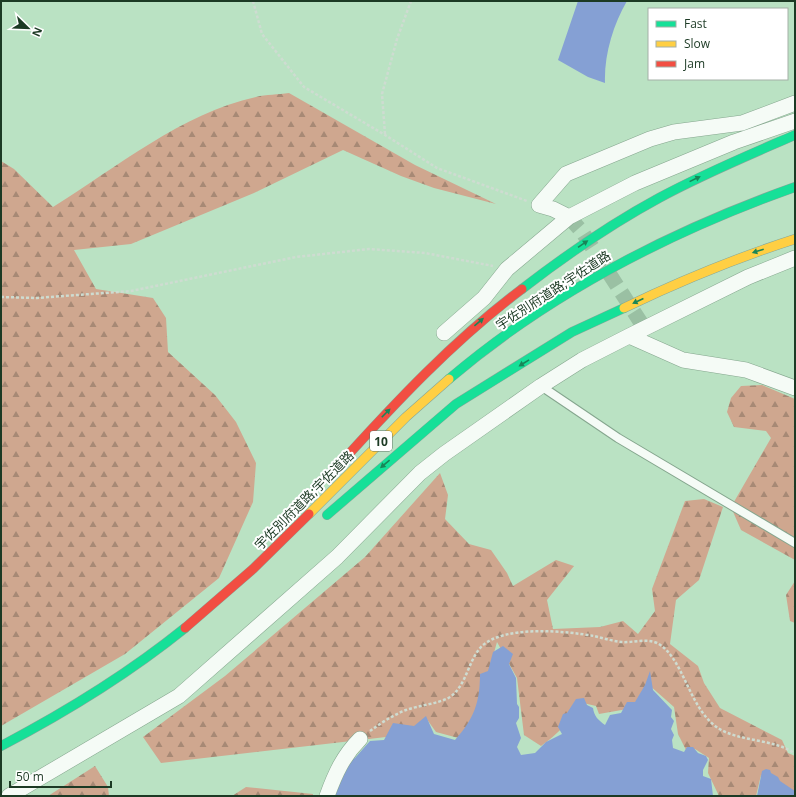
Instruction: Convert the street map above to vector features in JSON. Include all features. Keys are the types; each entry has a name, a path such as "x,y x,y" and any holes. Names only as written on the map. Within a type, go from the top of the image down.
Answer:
{"highway":[{"path":"333,471 374,424 463,336 550,266 612,225 668,193 741,158 795,135"},
{"name":"宇佐別府道路;宇佐道路","path":"1,746 80,703 136,666 186,629 221,599 427,398 472,360 513,329 556,300 635,254 710,218 750,202 795,187"},
{"path":"317,524 456,404 572,332 676,283 751,253 795,239"},
{"path":"221,599 298,512"},
{"path":"221,599 293,543"}],"street":[{"path":"569,217 553,209 539,205 566,174 650,139 674,132 742,123 795,103"},
{"path":"444,334 484,298 507,269 569,217 635,183 734,142 795,121"},
{"path":"9,796 179,696 337,558 420,473 444,454 541,386 582,360 629,336 748,277 795,258"},
{"path":"629,336 683,360 746,370 795,388"},
{"path":"327,796 337,768 351,748 360,739"}],"lane":[{"path":"541,386 642,454 795,543"}],"path":[{"path":"253,1 262,34 304,87 437,168 539,205"},
{"path":"385,135 382,94 397,39 411,1"},
{"path":"1,297 37,298 131,291 290,258 370,249 425,253 507,269"},
{"path":"360,739 396,714 448,698 456,692 476,653 490,640 514,633 550,632 594,636 615,641 648,640 657,643 670,656 699,709 707,719 730,734 780,747 795,754"}],"green space":[{"path":"289,93 415,165 496,204 434,188 401,176 343,150 254,193 131,244 74,250 96,289 153,298 166,318 168,352 215,395 236,422 256,463 253,502 219,578 125,654 1,726 1,161 14,169 53,207 150,143 202,115 256,97"},
{"path":"762,385 795,399 795,560 741,530 731,507 771,438 766,431 734,427 727,412 731,398 741,386"},
{"path":"440,473 448,495 445,519 469,544 491,550 507,573 513,586 556,560 574,566 547,600 553,629 600,627 623,621 638,634 655,611 652,589 685,501 704,499 723,507 699,580 676,600 670,644 698,666 704,683 720,708 782,740 788,753 795,756 795,796 761,775 756,796 719,796 708,773 709,758 695,749 686,750 678,734 674,707 649,685 633,708 599,714 596,706 583,703 564,727 541,746 524,735 517,678 497,642 482,696 462,739 436,732 426,718 412,734 161,763 143,737 225,676 365,557"},
{"path":"795,581 795,623 790,621 786,595"},
{"path":"95,766 108,787 109,796 48,796"},
{"path":"246,787 313,794 313,796 232,796"}],"water":[{"path":"578,1 627,1 610,40 606,62 605,83 588,77 558,60"},
{"path":"503,646 513,654 509,664 516,678 519,718 516,723 521,738 517,747 521,755 535,753 546,742 562,734 558,727 563,714 567,713 576,699 584,698 587,705 593,708 597,718 605,725 610,715 621,713 627,702 635,702 645,685 650,671 653,690 672,710 671,717 674,721 671,729 674,735 672,740 673,748 684,752 687,747 693,747 698,753 706,756 708,760 703,770 703,776 711,779 713,796 330,796 345,762 355,758 370,741 384,740 393,723 414,726 426,716 434,734 455,740 467,725 475,710 479,693 480,674 488,671 493,652"},
{"path":"766,769 770,770 771,773 778,777 780,781 795,791 795,796 757,796 762,771"}],"tunnel":[{"path":"569,217 583,233 645,329"}],"traffic: fast":[{"path":"522,289 589,240 641,208 709,173 795,135"},
{"path":"449,379 528,319 613,267 702,224 795,187"},
{"path":"327,515 456,404 572,332 624,308"},
{"path":"1,746 96,692 119,677 185,628"}],"traffic: slow":[{"path":"624,308 708,270 795,239"},
{"path":"309,514 406,417 449,379"}],"traffic: jam":[{"path":"338,466 426,373 473,329 522,289"},
{"path":"185,628 253,569 309,514"}]}
